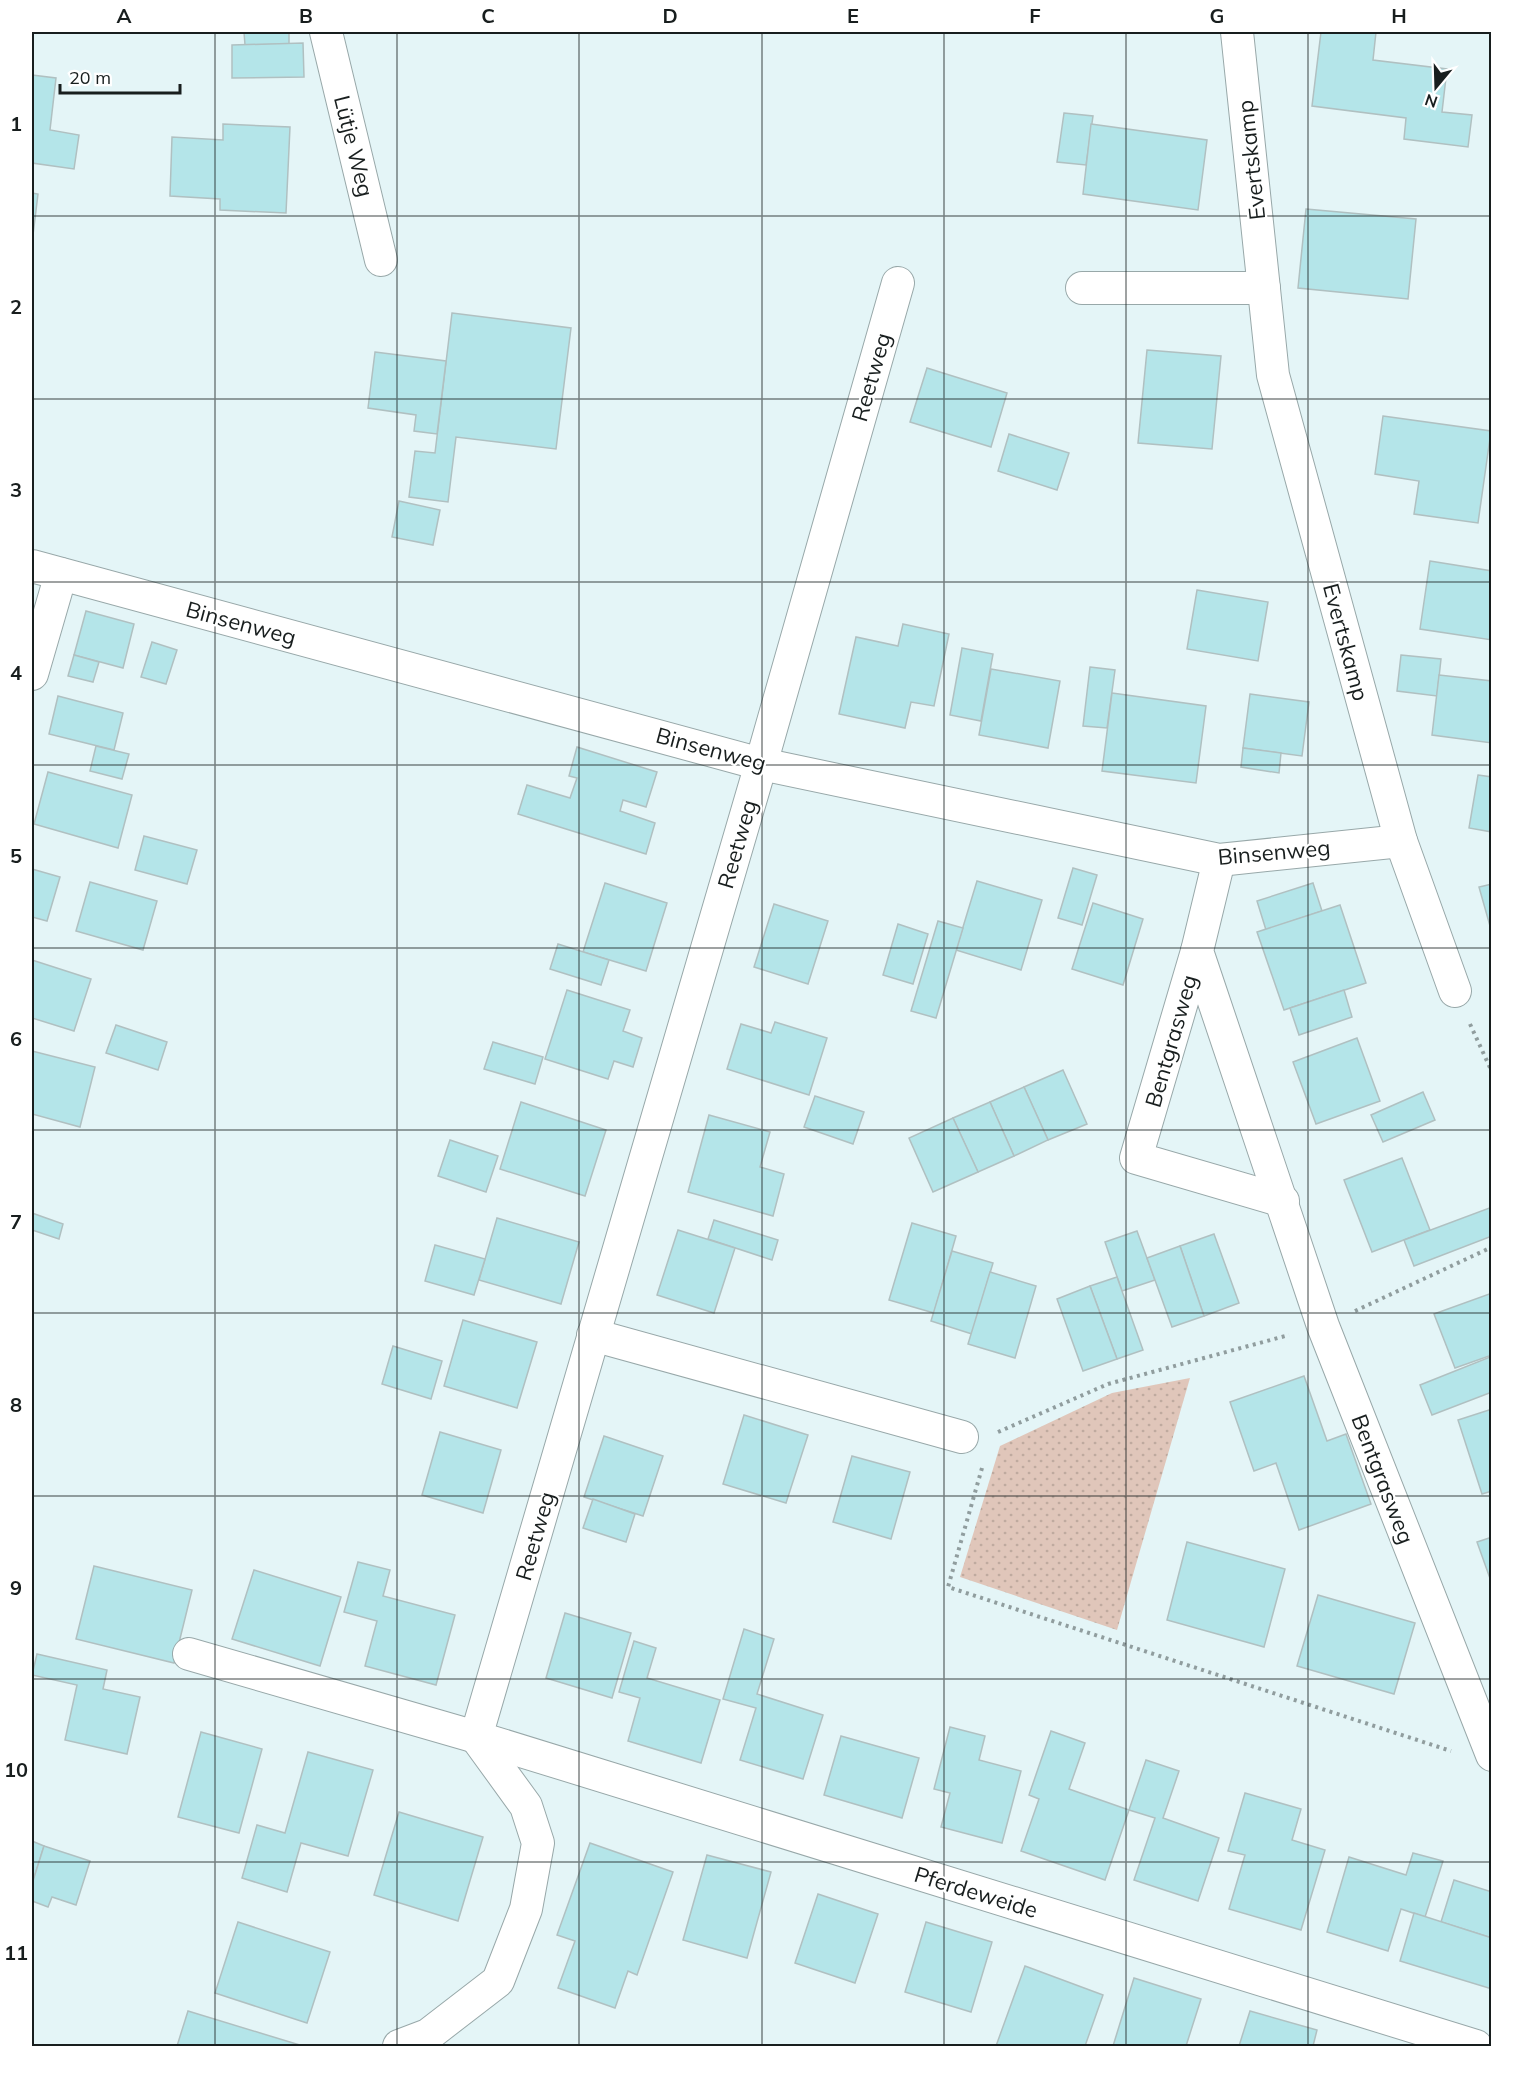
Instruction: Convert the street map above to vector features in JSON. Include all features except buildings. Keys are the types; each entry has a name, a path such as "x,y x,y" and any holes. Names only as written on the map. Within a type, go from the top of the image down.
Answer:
{"street":[{"name":"Lütje Weg","path":"326,32 381,260"},
{"name":"Evertskamp","path":"1237,32 1273,375 1401,841 1455,991"},
{"name":"Reetweg","path":"476,1737 761,764 898,283"},
{"path":"1082,288 1264,288"},
{"path":"32,674 46,570"},
{"name":"Binsenweg","path":"46,570 761,764 1219,860 1401,841"},
{"name":"Bentgrasweg","path":"1219,860 1197,951 1137,1158 1283,1201"},
{"name":"Bentgrasweg","path":"1197,951 1283,1201 1323,1326 1491,1755"},
{"path":"593,1335 976,1436"},
{"path":"189,1654 476,1737 526,1806 538,1844 526,1909 498,1981 428,2035 399,2046"},
{"name":"Pferdeweide","path":"476,1737 1476,2046"}],"path":[{"path":"1455,991 1491,1071"},
{"path":"1458,1753 948,1587 976,1436 1108,1384 1323,1326 1491,1247"}],"shaded area":[{"path":"1190,1378 1117,1630 960,1577 1000,1446 1112,1393"}]}
